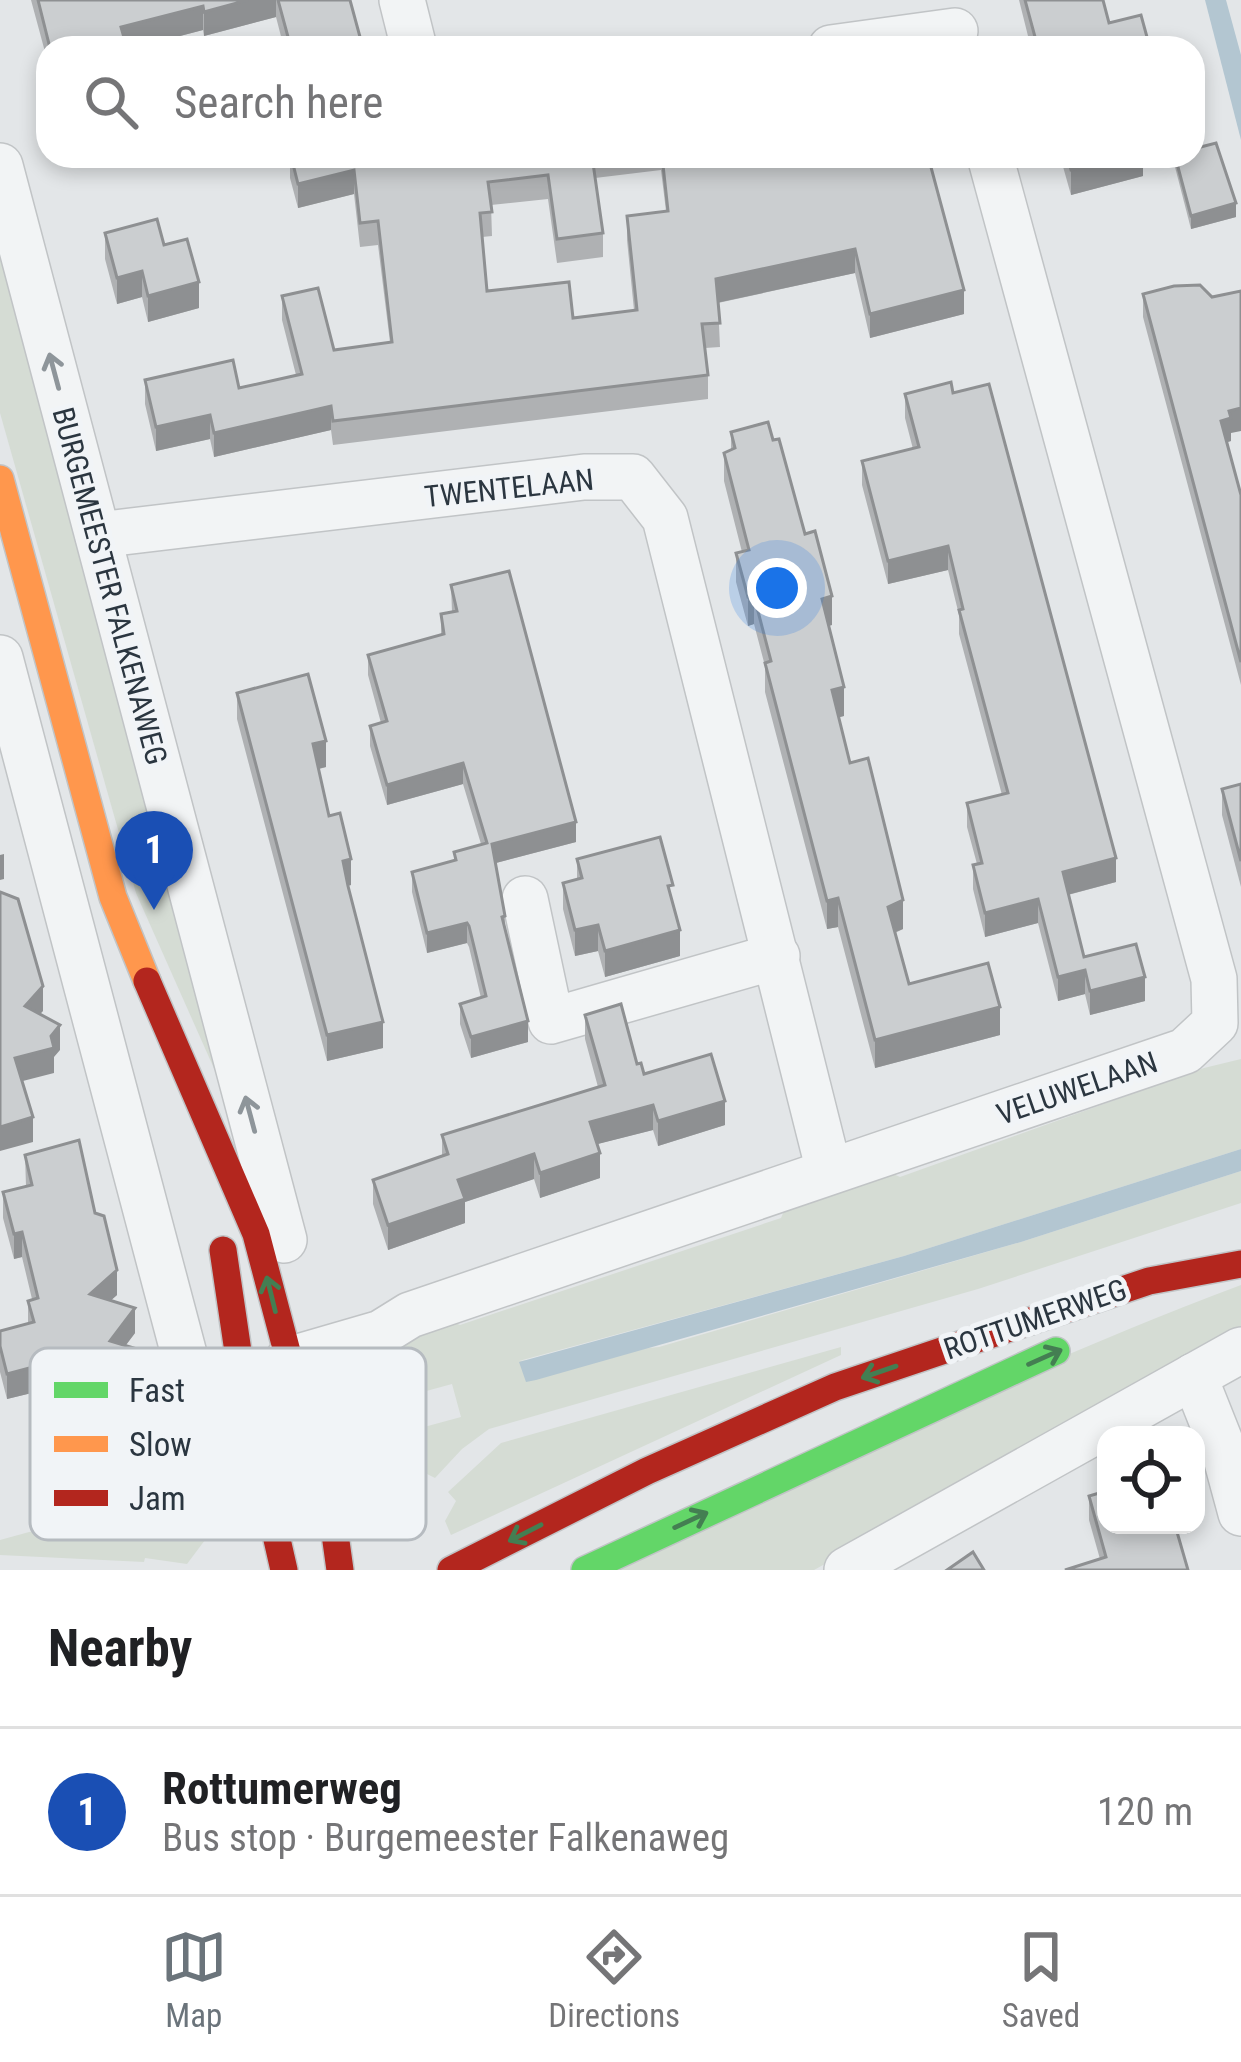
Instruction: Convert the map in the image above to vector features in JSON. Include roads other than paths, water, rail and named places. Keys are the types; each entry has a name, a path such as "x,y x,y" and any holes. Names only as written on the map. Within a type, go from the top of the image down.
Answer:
{"street":[{"path":"402,0 411,36"},
{"path":"898,36 954,26"},
{"name":"BURGEMEESTER FALKENAWEG","path":"0,166 280,1227 303,1348"},
{"name":"VELUWELAAN","path":"332,1348 381,1334 410,1315 1185,1051 1215,1023 1214,979 993,168"},
{"name":"TWENTELAAN","path":"98,535 584,477 633,477 665,518 829,1171"},
{"name":"BURGEMEESTER FALKENAWEG","path":"0,479 113,897 301,1348"},
{"path":"0,658 182,1348"},
{"path":"525,899 551,1022 777,956"},
{"path":"106,1061 173,1044"},
{"name":"BURGEMEESTER FALKENAWEG","path":"230,1181 223,1245 238,1348"},
{"name":"ROTTUMERWEG","path":"1139,1314 1237,1265"},
{"name":"ROTTUMERWEG","path":"451,1570 646,1471 835,1387 1149,1281 1237,1265"},
{"name":"ROTTUMERWEG","path":"585,1570 1074,1344"},
{"path":"859,1567 1241,1350"},
{"path":"1194,1376 1225,1454 1241,1513"},
{"name":"BURGEMEESTER FALKENAWEG","path":"277,1540 284,1570"},
{"name":"BURGEMEESTER FALKENAWEG","path":"336,1540 340,1570"}],"water":[{"path":"1205,0 1226,0 1241,55 1241,140"},
{"path":"1241,1149 1241,1171 1021,1242 536,1380 526,1382 519,1362 904,1256"}],"place":[{"name":"Rottumerweg","path":"154,910"}]}
